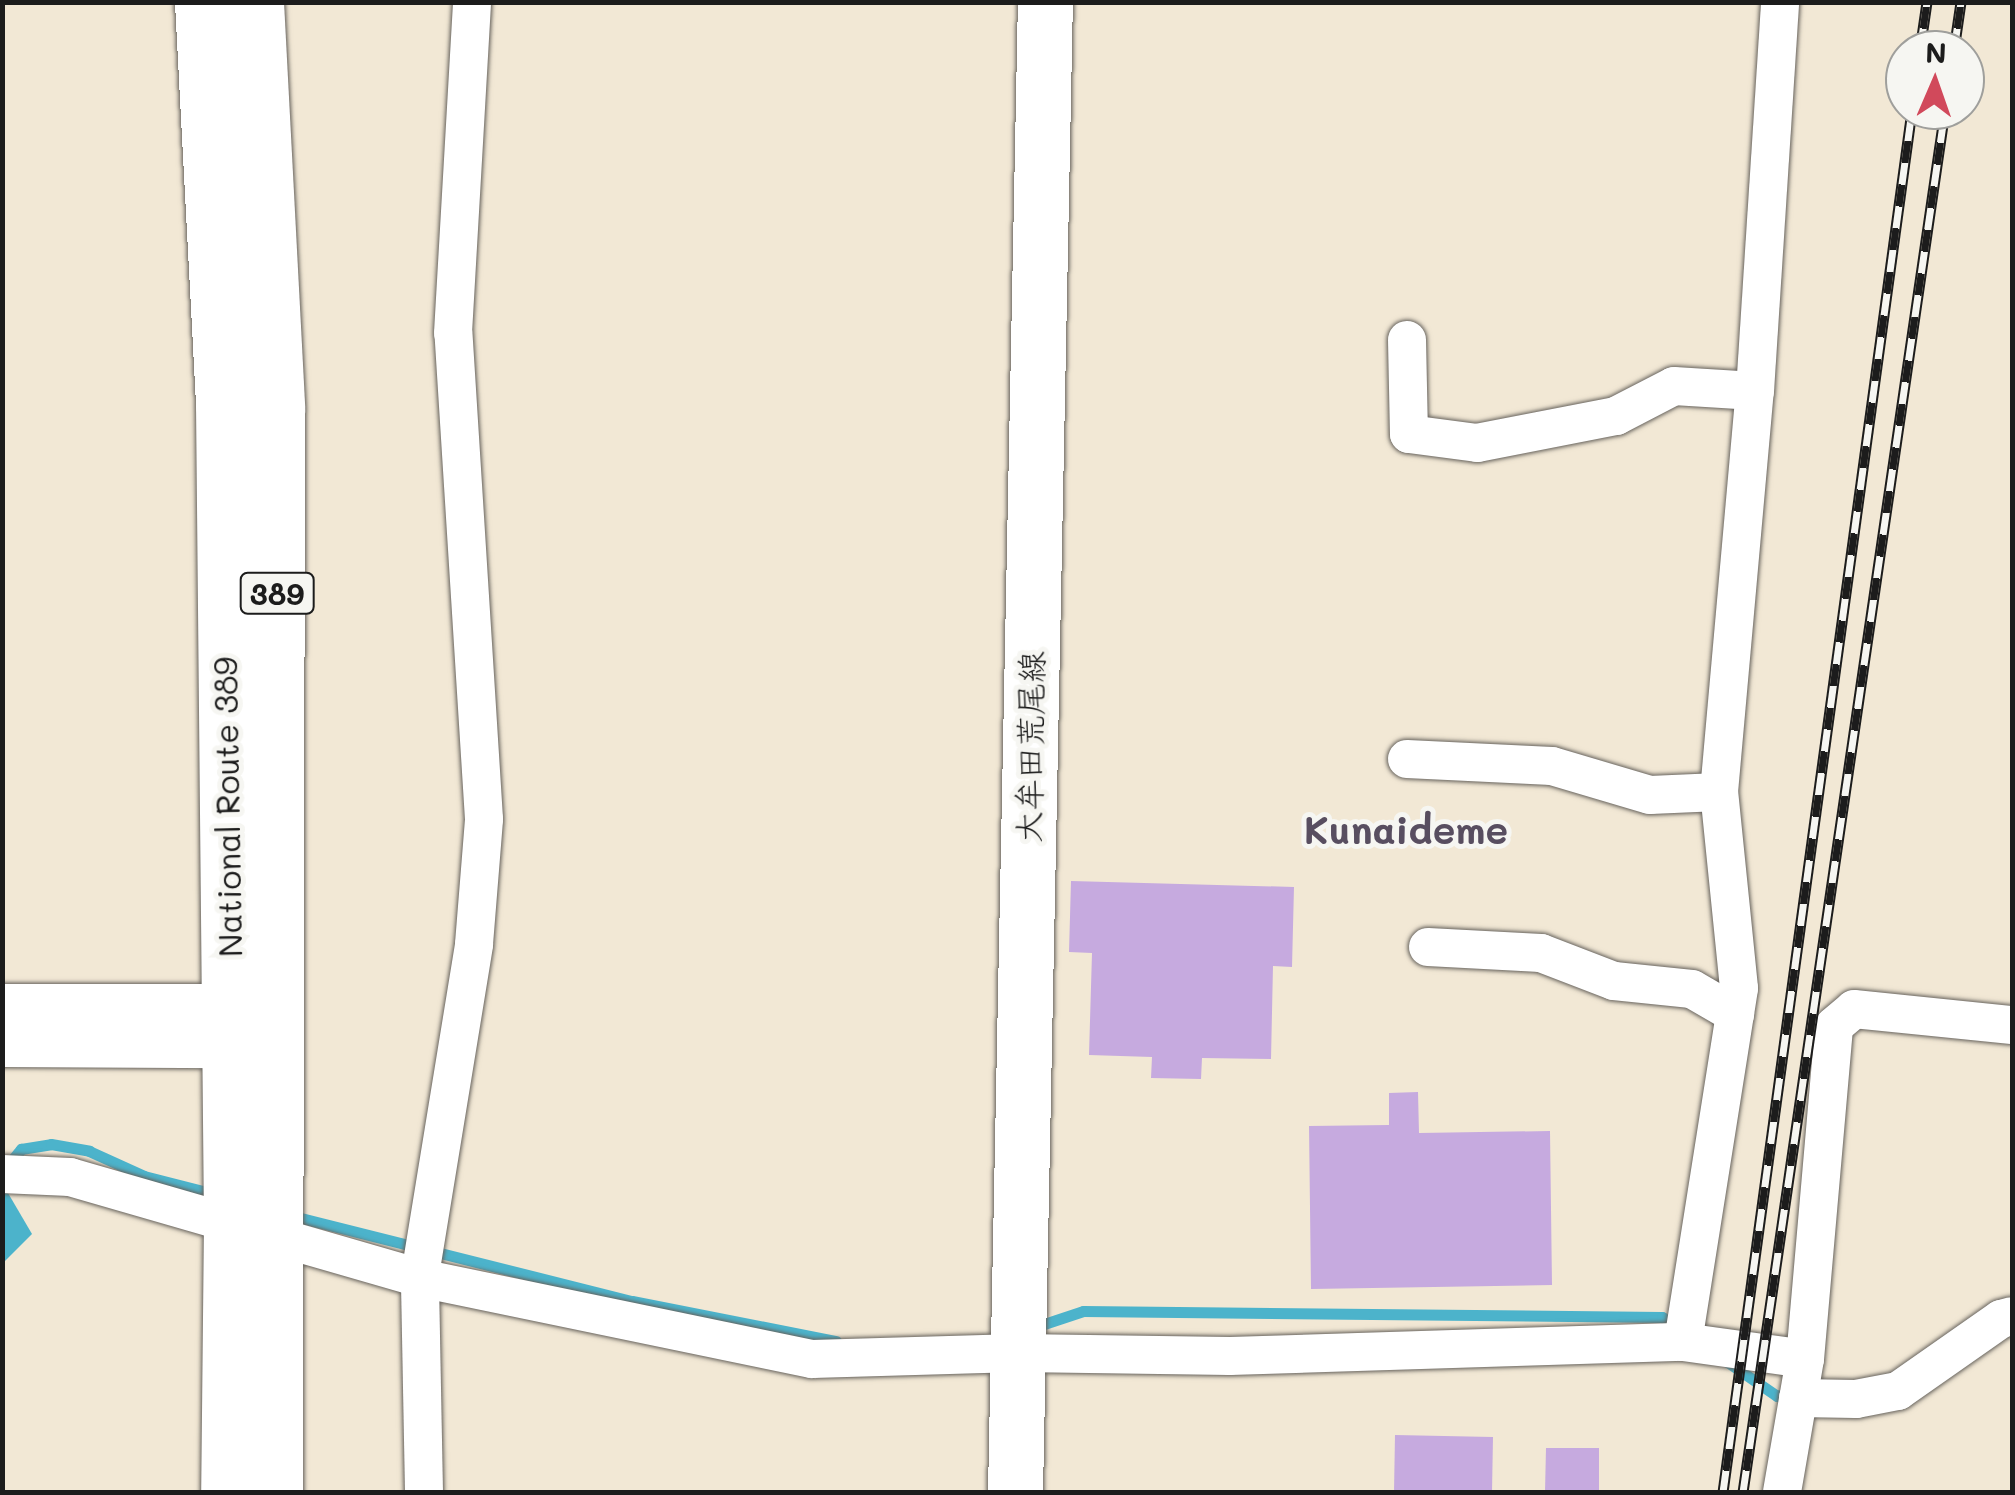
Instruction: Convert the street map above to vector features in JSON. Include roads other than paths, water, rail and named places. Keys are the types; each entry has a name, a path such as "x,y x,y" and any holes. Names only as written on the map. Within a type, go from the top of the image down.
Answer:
{"main road":[{"name":"National Route 389","path":"202,2 223,403 229,1026 253,1212 275,1492"},
{"name":"National Route 389","path":"228,1492 253,1212 277,407 256,2"},
{"name":"大牟田荒尾線","path":"1015,1492 1045,2"}],"street":[{"path":"424,1492 420,1276 474,944 484,819 453,333 472,2"},
{"path":"1683,1342 1739,988 1719,792 1755,391 1780,2"},
{"path":"1407,340 1410,434 1477,443 1616,416 1674,386 1755,391"},
{"path":"1407,759 1552,766 1650,795 1719,792"},
{"path":"1428,947 1541,953 1614,982 1692,989 1734,1014"},
{"path":"2,1008 229,1026"},
{"path":"1782,1492 1805,1359 1834,1026 1854,1008 2012,1025"},
{"path":"2,1043 229,1026"},
{"path":"16,1175 70,1178 253,1212 420,1276 812,1359 1018,1353 1230,1356 1683,1342 1805,1359"},
{"path":"1798,1398 1856,1399 1898,1391 2001,1319 2012,1316"}],"water":[{"path":"3,1192 8,1193 32,1234 3,1263"}],"waterway":[{"path":"8,1165 21,1149 51,1144 89,1151 144,1176 218,1195"},
{"path":"289,1215 632,1301 836,1341"},
{"path":"1032,1328 1083,1311 1662,1317 1677,1328"},
{"path":"1726,1361 1777,1396 1791,1392"}],"railway":[{"path":"1923,30 1927,2"},
{"path":"1957,30 1961,2"},
{"path":"1723,1492 1909,130"},
{"path":"1743,1492 1942,130"}],"district":[{"name":"Kunaideme","path":"1406,830"}]}
